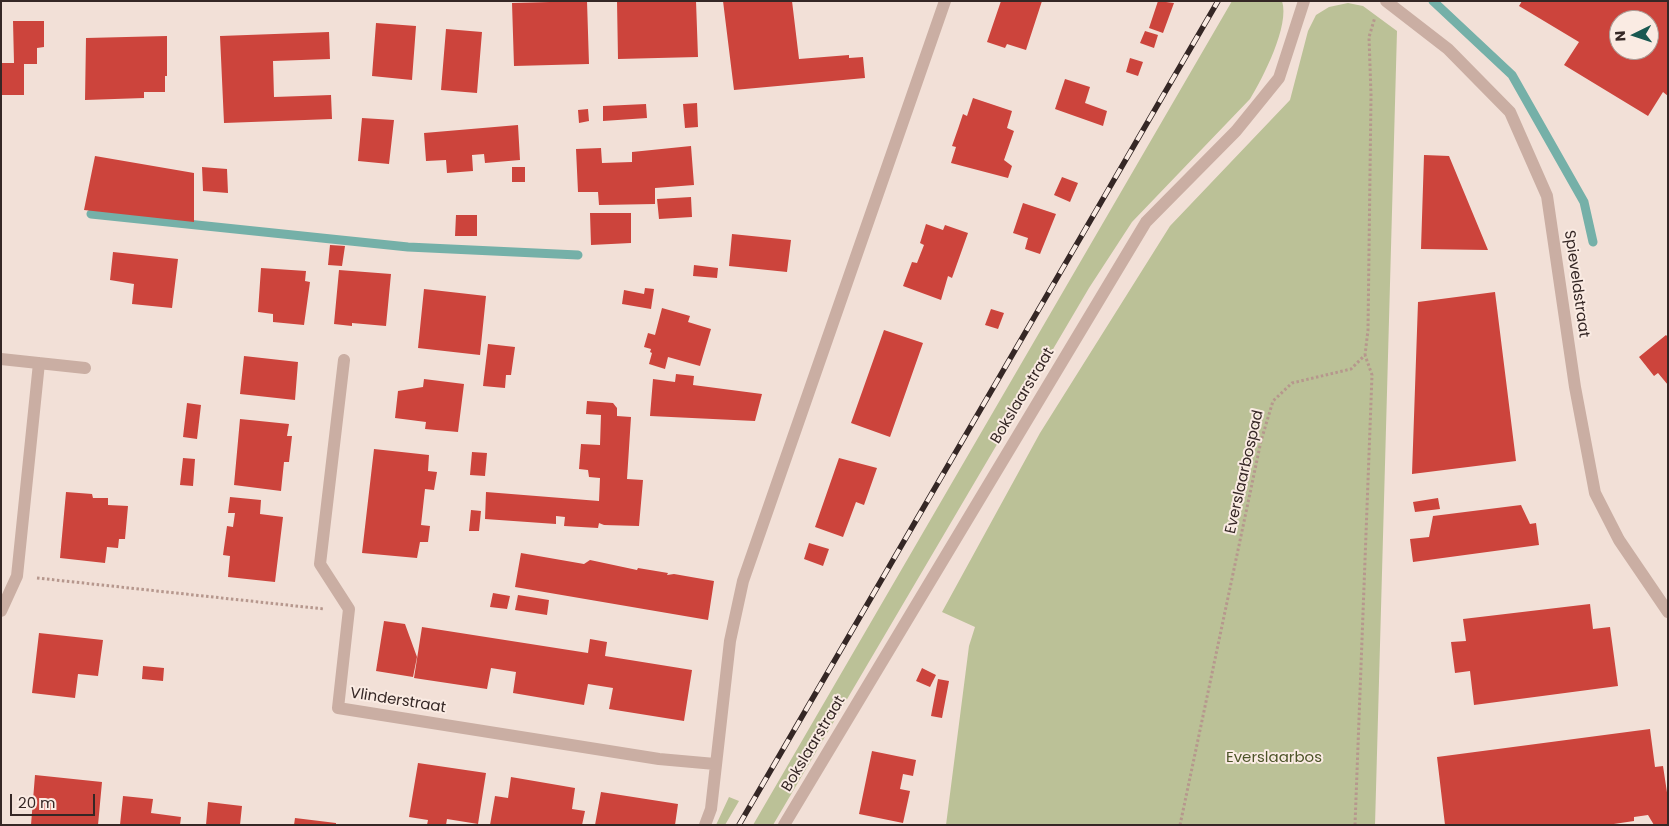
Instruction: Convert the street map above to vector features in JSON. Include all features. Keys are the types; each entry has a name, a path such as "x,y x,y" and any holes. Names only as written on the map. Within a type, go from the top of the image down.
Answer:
{"street":[{"path":"705,825 711,809 730,641 742,581 945,1"},
{"name":"Bokslaarstraat","path":"784,825 1146,222 1236,131 1280,78 1304,1"},
{"name":"Spieveldstraat","path":"1382,5 1448,49 1510,112 1547,196 1574,387 1595,493 1619,540 1668,612"},
{"path":"1,359 85,368"},
{"name":"Vlinderstraat","path":"344,360 320,564 349,609 338,708 659,759 715,764"},
{"path":"1,611 17,576 39,363"}],"path":[{"path":"1355,825 1372,375 1365,355 1368,330 1371,95 1368,37 1382,5"},
{"name":"Everslaarbospad","path":"1180,825 1261,441 1273,401 1292,383 1351,369 1365,355"},
{"path":"17,576 323,609 341,597"}],"green space":[{"path":"1232,1 1282,1 1282,23 1279,37 1268,65 1250,99 1132,222 1089,288 773,825 753,825"},
{"name":"Everslaarbos","path":"1348,3 1363,6 1397,31 1375,825 946,825 969,646 975,627 942,612 1040,433 1170,226 1290,100 1308,31 1316,15 1329,7"},
{"path":"729,797 739,801 725,825 716,825"}],"building":[{"path":"587,1 589,64 514,66 512,3"},
{"path":"617,1 696,1 698,57 618,59"},
{"path":"723,1 792,1 799,59 849,55 849,58 863,57 865,78 734,90"},
{"path":"1001,1 1042,1 1026,50 1007,44 1005,48 987,42"},
{"path":"1158,1 1174,3 1163,33 1149,28"},
{"path":"1522,1 1668,1 1668,96 1663,92 1648,116 1564,65 1579,42 1519,6"},
{"path":"13,21 44,21 44,47 37,48 37,64 24,64 24,95 1,95 1,63 14,63"},
{"path":"376,23 416,26 412,80 372,76"},
{"path":"446,29 482,32 477,93 441,90"},
{"path":"1145,31 1158,35 1154,48 1140,43"},
{"path":"329,32 330,59 273,61 274,97 331,95 332,119 224,123 220,36"},
{"path":"167,36 165,92 144,92 144,98 85,100 86,38"},
{"path":"1130,58 1143,62 1138,76 1126,72"},
{"path":"1065,79 1090,87 1085,103 1107,111 1103,126 1055,109"},
{"path":"973,98 1012,111 1007,128 1014,131 1004,160 1012,166 1008,178 951,163 956,147 952,146 963,114 967,116"},
{"path":"697,103 698,127 685,128 683,104"},
{"path":"646,104 647,118 603,121 603,106"},
{"path":"588,109 589,121 579,123 578,110"},
{"path":"362,118 394,120 389,164 358,161"},
{"path":"518,125 520,160 485,163 484,154 472,155 473,171 447,173 446,160 426,161 424,133"},
{"path":"691,146 694,185 655,188 655,204 599,205 598,192 578,192 576,149 601,148 602,163 632,162 632,152"},
{"path":"1424,155 1449,156 1488,250 1421,249"},
{"path":"95,156 194,173 194,222 84,210"},
{"path":"202,167 227,169 228,193 203,191"},
{"path":"512,167 525,167 525,182 512,182"},
{"path":"1062,177 1078,183 1070,202 1054,195"},
{"path":"691,197 692,217 659,219 657,199"},
{"path":"1023,203 1056,214 1040,254 1025,249 1028,238 1013,233"},
{"path":"590,213 631,213 631,243 591,245"},
{"path":"456,215 477,215 477,236 455,236"},
{"path":"926,224 943,230 945,225 968,233 952,278 948,276 941,300 903,286 912,262 917,263 924,245 920,243"},
{"path":"732,234 791,240 787,272 729,266"},
{"path":"330,245 345,246 342,266 328,265"},
{"path":"113,252 178,259 172,308 132,304 134,284 110,280"},
{"path":"694,265 718,268 717,278 693,276"},
{"path":"261,268 306,271 305,281 310,282 304,325 273,322 273,314 258,312"},
{"path":"339,270 391,274 386,326 352,323 352,326 334,324"},
{"path":"645,288 654,289 651,309 622,304 624,290 644,294"},
{"path":"424,289 486,296 480,355 418,348"},
{"path":"1495,292 1516,461 1412,474 1418,302"},
{"path":"662,308 690,316 688,322 711,329 700,366 668,357 665,369 649,364 652,353 650,352 651,349 644,347 648,333 655,335"},
{"path":"991,309 1004,313 998,329 985,325"},
{"path":"884,330 923,343 890,437 851,423"},
{"path":"1666,335 1668,337 1668,385 1658,373 1654,376 1639,357"},
{"path":"488,344 515,347 511,375 506,375 505,388 483,386"},
{"path":"244,356 298,362 295,400 240,394"},
{"path":"676,374 694,376 693,385 762,394 755,421 650,416 653,379 675,382"},
{"path":"424,379 464,384 458,432 425,429 426,422 395,418 398,391 423,387"},
{"path":"587,401 613,403 617,408 617,416 631,417 627,479 643,480 639,526 604,525 599,523 598,528 564,526 565,517 556,516 556,524 485,519 486,492 599,501 600,478 589,477 588,470 579,469 581,444 600,445 601,415 586,414"},
{"path":"187,403 201,405 197,439 183,437"},
{"path":"240,419 289,424 287,436 292,436 289,462 284,462 281,491 234,485"},
{"path":"374,449 429,455 428,471 437,472 434,490 425,489 421,525 430,526 428,542 420,542 417,558 362,553"},
{"path":"472,452 487,453 485,476 470,475"},
{"path":"183,458 195,459 193,486 180,485"},
{"path":"839,458 877,468 864,505 856,502 843,537 815,527"},
{"path":"66,492 92,494 93,498 108,498 108,505 128,506 125,539 119,539 118,548 107,547 105,563 60,558"},
{"path":"230,497 261,500 260,514 283,517 275,582 228,577 230,556 223,555 227,526 233,527 235,513 228,513"},
{"path":"1438,498 1440,509 1415,512 1413,502"},
{"path":"1521,505 1530,524 1536,523 1539,545 1413,562 1410,539 1429,537 1433,516"},
{"path":"471,510 481,511 479,531 469,531"},
{"path":"809,543 829,549 823,566 804,559"},
{"path":"521,553 584,564 590,560 637,570 638,568 668,573 667,575 674,574 714,581 708,620 515,587"},
{"path":"493,593 510,596 507,609 490,607"},
{"path":"518,595 549,600 547,615 515,610"},
{"path":"1590,604 1593,629 1610,627 1618,686 1474,705 1470,671 1455,673 1451,642 1466,641 1463,619"},
{"path":"384,621 405,624 417,657 413,677 376,671"},
{"path":"422,627 588,653 590,639 607,642 605,656 692,670 684,721 609,709 613,688 588,684 584,705 513,693 516,672 491,668 487,689 414,678"},
{"path":"39,633 103,640 98,676 78,674 75,698 32,693"},
{"path":"143,666 164,668 163,681 142,679"},
{"path":"922,668 936,675 930,687 916,681"},
{"path":"938,679 949,681 942,718 931,716"},
{"path":"1650,729 1655,767 1663,766 1668,799 1668,825 1654,825 1648,815 1634,817 1634,821 1607,825 1445,825 1437,757"},
{"path":"872,751 916,760 913,776 903,774 900,789 910,791 903,823 859,814"},
{"path":"418,763 486,773 478,824 447,819 446,825 427,825 428,820 409,817"},
{"path":"35,775 102,782 98,825 31,825"},
{"path":"511,777 575,788 572,809 585,811 582,825 490,825 495,796 508,798"},
{"path":"601,792 678,804 675,825 595,825"},
{"path":"123,796 153,799 151,813 181,817 180,825 120,825"},
{"path":"208,802 242,806 240,825 206,825"},
{"path":"295,818 336,823 336,825 294,825"}],"waterway":[{"path":"1433,1 1512,75 1584,202 1593,242"},
{"path":"91,214 408,247 578,255"}],"railway":[{"path":"739,825 1218,1"}]}
